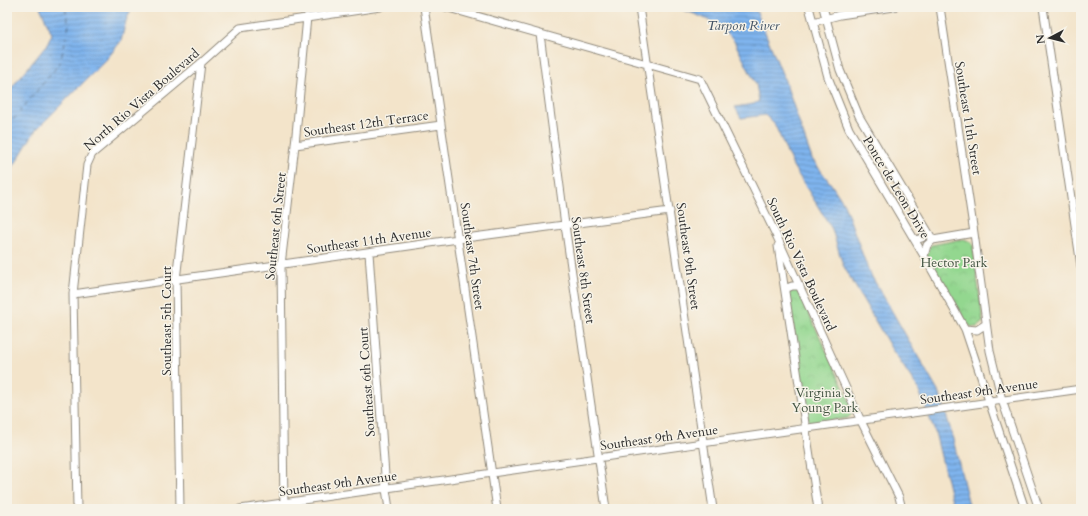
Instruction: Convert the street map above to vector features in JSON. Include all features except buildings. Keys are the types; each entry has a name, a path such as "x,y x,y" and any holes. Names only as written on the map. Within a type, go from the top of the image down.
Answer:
{"street":[{"name":"North Rio Vista Boulevard","path":"77,509 73,294 87,164 92,154 201,63 240,28 380,7"},
{"name":"Southeast 7th Street","path":"424,7 497,509"},
{"path":"445,7 648,64"},
{"name":"Southeast 9th Street","path":"639,7 713,509"},
{"name":"Ponce de Leon Drive","path":"809,7 828,77 849,129 915,240 965,329 1025,509"},
{"name":"Ponce de Leon Drive","path":"824,7 840,70 859,116 933,240"},
{"path":"813,22 840,15 894,7"},
{"name":"Southeast 11th Street","path":"940,7 990,351 1002,400"},
{"path":"1043,7 1081,266"},
{"name":"Southeast 6th Street","path":"284,506 281,265 295,145 307,17"},
{"name":"Southeast 8th Street","path":"540,34 565,225 606,509"},
{"name":"Southeast 5th Court","path":"180,509 176,280 201,63"},
{"name":"South Rio Vista Boulevard","path":"648,64 700,79 777,237 861,421 899,497 902,509"},
{"name":"Southeast 12th Terrace","path":"295,145 441,125"},
{"name":"Southeast 11th Avenue","path":"73,294 670,211"},
{"path":"915,240 922,238 927,230"},
{"path":"924,256 927,246 933,240 974,233"},
{"path":"777,237 818,509"},
{"name":"Southeast 6th Court","path":"369,252 386,489 389,509"},
{"path":"785,289 792,286 800,286"},
{"path":"965,329 977,330 986,324"},
{"name":"Southeast 9th Avenue","path":"240,509 284,506 386,489 1081,389"},
{"path":"1002,400 1039,509"},
{"path":"998,428 1004,424 1011,425"}],"green space":[{"name":"Hector Park","path":"964,239 971,242 973,245 983,322 977,327 971,327 966,322 927,256 931,245"},
{"name":"Virginia S. Young Park","path":"794,287 798,290 853,408 851,415 848,418 813,423 808,420 788,292 789,288"}],"water":[{"path":"40,7 132,7 126,21 121,41 106,60 35,131 7,177 7,93 47,45 52,34"},
{"name":"Tarpon River","path":"676,7 751,7 756,10 785,81 812,159 844,204 869,272 940,395 951,431 970,509 954,509 935,432 918,388 891,348 843,265 832,229 793,166 775,125 765,115 741,118 735,107 754,104 759,101 756,84 734,41 718,25"}],"ferry route":[{"path":"7,127 60,63 69,25 65,7"}]}
